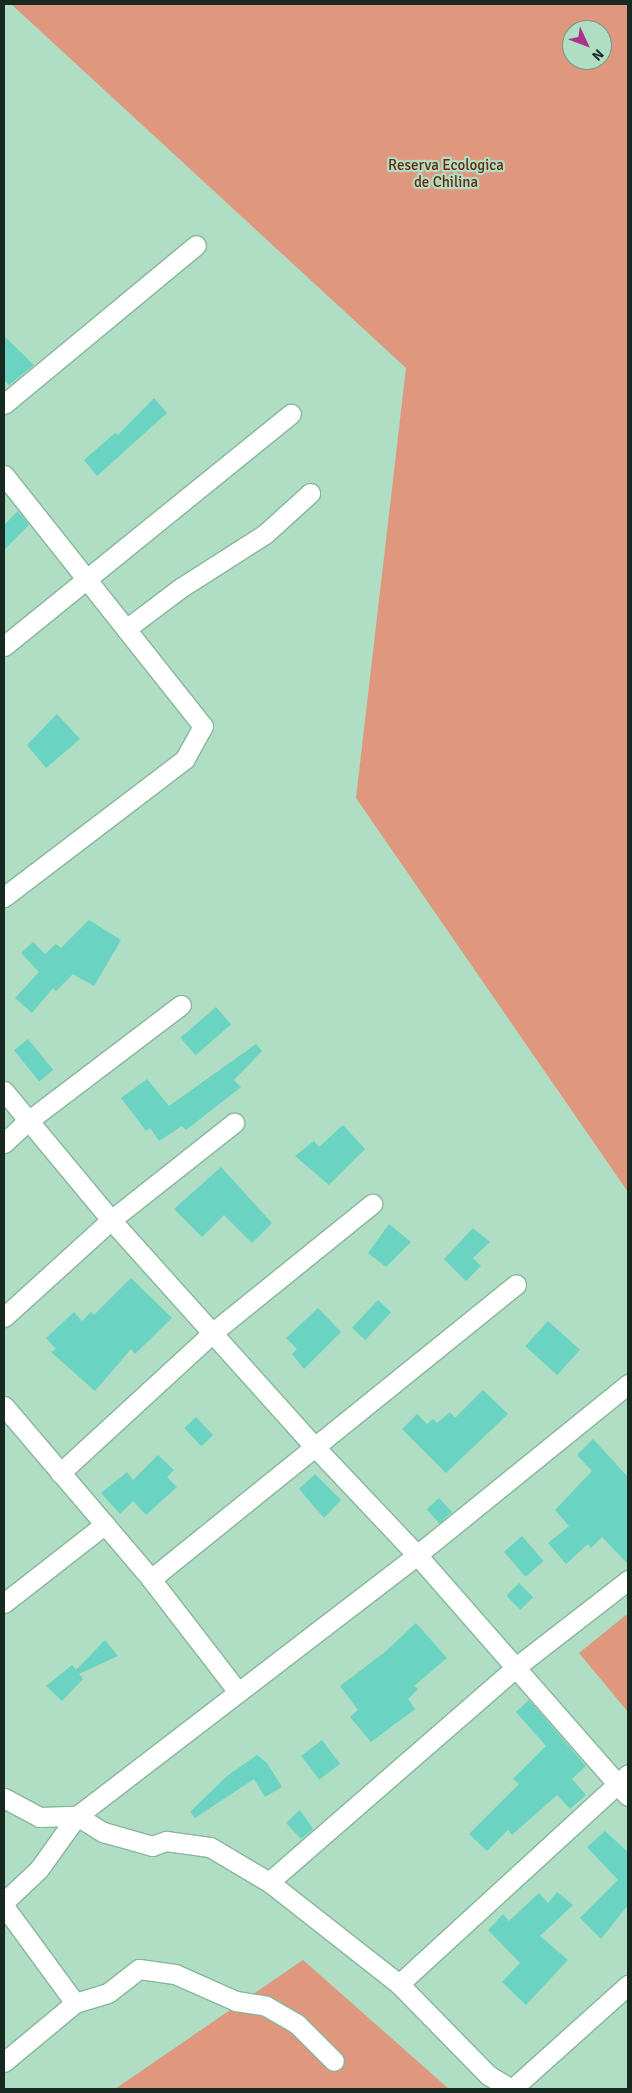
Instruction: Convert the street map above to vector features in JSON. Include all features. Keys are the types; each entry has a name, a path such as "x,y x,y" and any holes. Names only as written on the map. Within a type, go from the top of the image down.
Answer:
{"street":[{"path":"4,404 196,245"},
{"path":"4,646 291,414"},
{"path":"4,475 203,726 185,759 4,897"},
{"path":"126,629 182,587 265,534 310,493"},
{"path":"4,1143 28,1121 181,1005"},
{"path":"4,1091 111,1220 312,1445 417,1555 516,1667 625,1784 399,1984"},
{"path":"4,1317 111,1220 234,1123"},
{"path":"60,1473 212,1333 372,1204"},
{"path":"151,1579 312,1445 516,1284"},
{"path":"75,2002 4,1904 40,1869 77,1816 417,1555 628,1384"},
{"path":"4,1406 151,1579 238,1692"},
{"path":"4,1603 105,1524"},
{"path":"269,1882 516,1667 628,1580"},
{"path":"4,1798 39,1818 77,1816 103,1832 145,1845 152,1846 166,1841 210,1847 269,1882 399,1984 488,2075 512,2089 628,1985"},
{"path":"4,2062 75,2002 108,1993 139,1969 175,1974 236,2001 266,2006 297,2024 334,2062"}],"green space":[{"name":"Reserva Ecologica de Chilina","path":"11,4 628,4 628,1192 356,798 406,368"},
{"path":"626,1615 628,1617 628,1712 579,1653"},
{"path":"303,1960 449,2089 115,2089"}],"building":[{"path":"4,336 34,365 9,385 4,380"},
{"path":"154,398 167,413 97,476 84,460 115,433 118,435"},
{"path":"18,511 29,525 4,550 4,525"},
{"path":"57,714 80,739 46,768 27,745"},
{"path":"89,920 121,940 94,986 73,974 56,991 53,988 32,1013 15,998 39,972 21,953 33,942 45,954 56,944 61,948"},
{"path":"216,1007 231,1024 196,1055 181,1038"},
{"path":"28,1039 53,1070 39,1081 14,1050"},
{"path":"256,1044 262,1051 234,1080 241,1087 186,1130 182,1126 159,1141 150,1128 146,1131 121,1098 147,1079 169,1106"},
{"path":"343,1125 365,1149 329,1185 295,1156 314,1141 319,1147"},
{"path":"221,1167 272,1223 252,1243 224,1215 202,1237 174,1209"},
{"path":"389,1224 411,1242 386,1267 368,1253"},
{"path":"473,1228 490,1242 473,1258 481,1266 466,1281 444,1259"},
{"path":"131,1278 172,1318 135,1354 131,1349 95,1391 51,1352 56,1349 46,1338 74,1312 82,1321 91,1312 94,1315"},
{"path":"378,1300 391,1312 365,1340 352,1328"},
{"path":"318,1308 341,1332 304,1369 292,1354 297,1349 286,1338"},
{"path":"548,1321 580,1350 557,1375 525,1346"},
{"path":"483,1390 508,1414 446,1473 402,1429 417,1414 427,1424 433,1419 437,1423 450,1412 455,1418"},
{"path":"196,1417 213,1435 201,1446 184,1428"},
{"path":"593,1439 628,1477 628,1564 602,1537 591,1548 588,1544 566,1564 548,1543 569,1526 555,1510 592,1471 577,1455"},
{"path":"158,1455 174,1470 167,1477 177,1487 146,1515 133,1501 120,1514 101,1493 127,1472 133,1480"},
{"path":"315,1474 341,1500 324,1518 299,1489"},
{"path":"439,1498 452,1512 440,1523 427,1510"},
{"path":"522,1536 544,1561 526,1577 504,1552"},
{"path":"519,1583 533,1597 520,1610 506,1596"},
{"path":"416,1623 447,1658 414,1686 418,1689 408,1699 415,1709 371,1742 350,1717 358,1710 340,1686 385,1652"},
{"path":"105,1640 118,1656 79,1674 83,1679 62,1701 46,1686 72,1665 76,1670"},
{"path":"529,1700 586,1766 572,1779 586,1795 570,1809 557,1795 512,1835 508,1830 487,1851 469,1834 519,1784 513,1779 546,1746 516,1712"},
{"path":"322,1740 340,1764 319,1780 301,1756"},
{"path":"257,1755 267,1763 282,1787 265,1797 254,1779 195,1818 190,1812 227,1776"},
{"path":"300,1810 313,1829 301,1839 286,1823"},
{"path":"605,1831 628,1852 628,1905 601,1939 580,1918 618,1880 587,1847"},
{"path":"557,1892 573,1905 540,1936 568,1960 526,2005 502,1982 520,1963 488,1930 503,1914 509,1921 539,1893 548,1903"}]}
